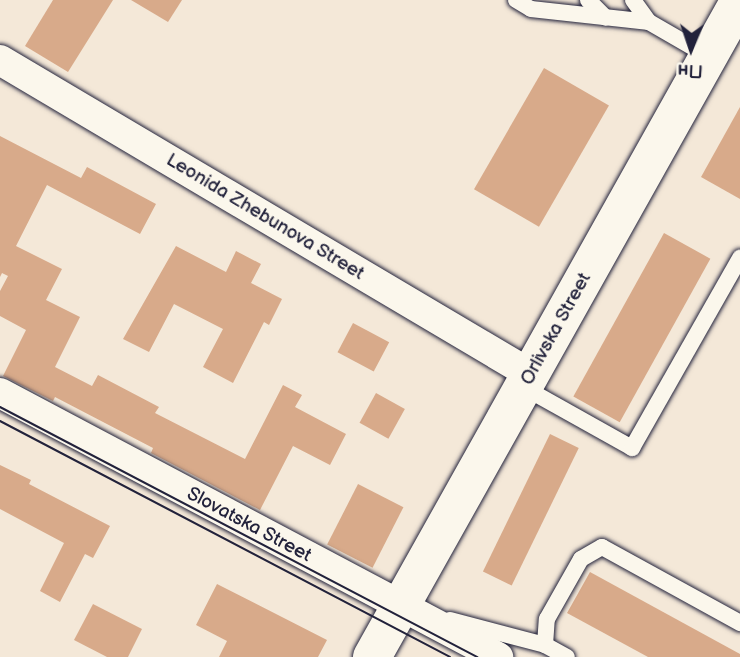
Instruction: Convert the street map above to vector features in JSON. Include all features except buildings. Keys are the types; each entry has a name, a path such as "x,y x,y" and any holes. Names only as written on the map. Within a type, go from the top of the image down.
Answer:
{"street":[{"name":"Orlivska Street","path":"372,657 740,0"},
{"name":"Leonida Zhebunova Street","path":"0,60 527,381"},
{"name":"Slovatska Street","path":"0,393 498,657"}],"lane":[{"path":"516,0 531,9 649,22"},
{"path":"588,0 606,18"},
{"path":"633,0 649,22 708,56"},
{"path":"527,381 632,448 740,257"},
{"path":"545,645 547,620 581,559 602,547 740,623"},
{"path":"401,606 545,645 567,657"}],"tram line":[{"path":"0,407 477,657"},
{"path":"0,421 450,657"}]}
